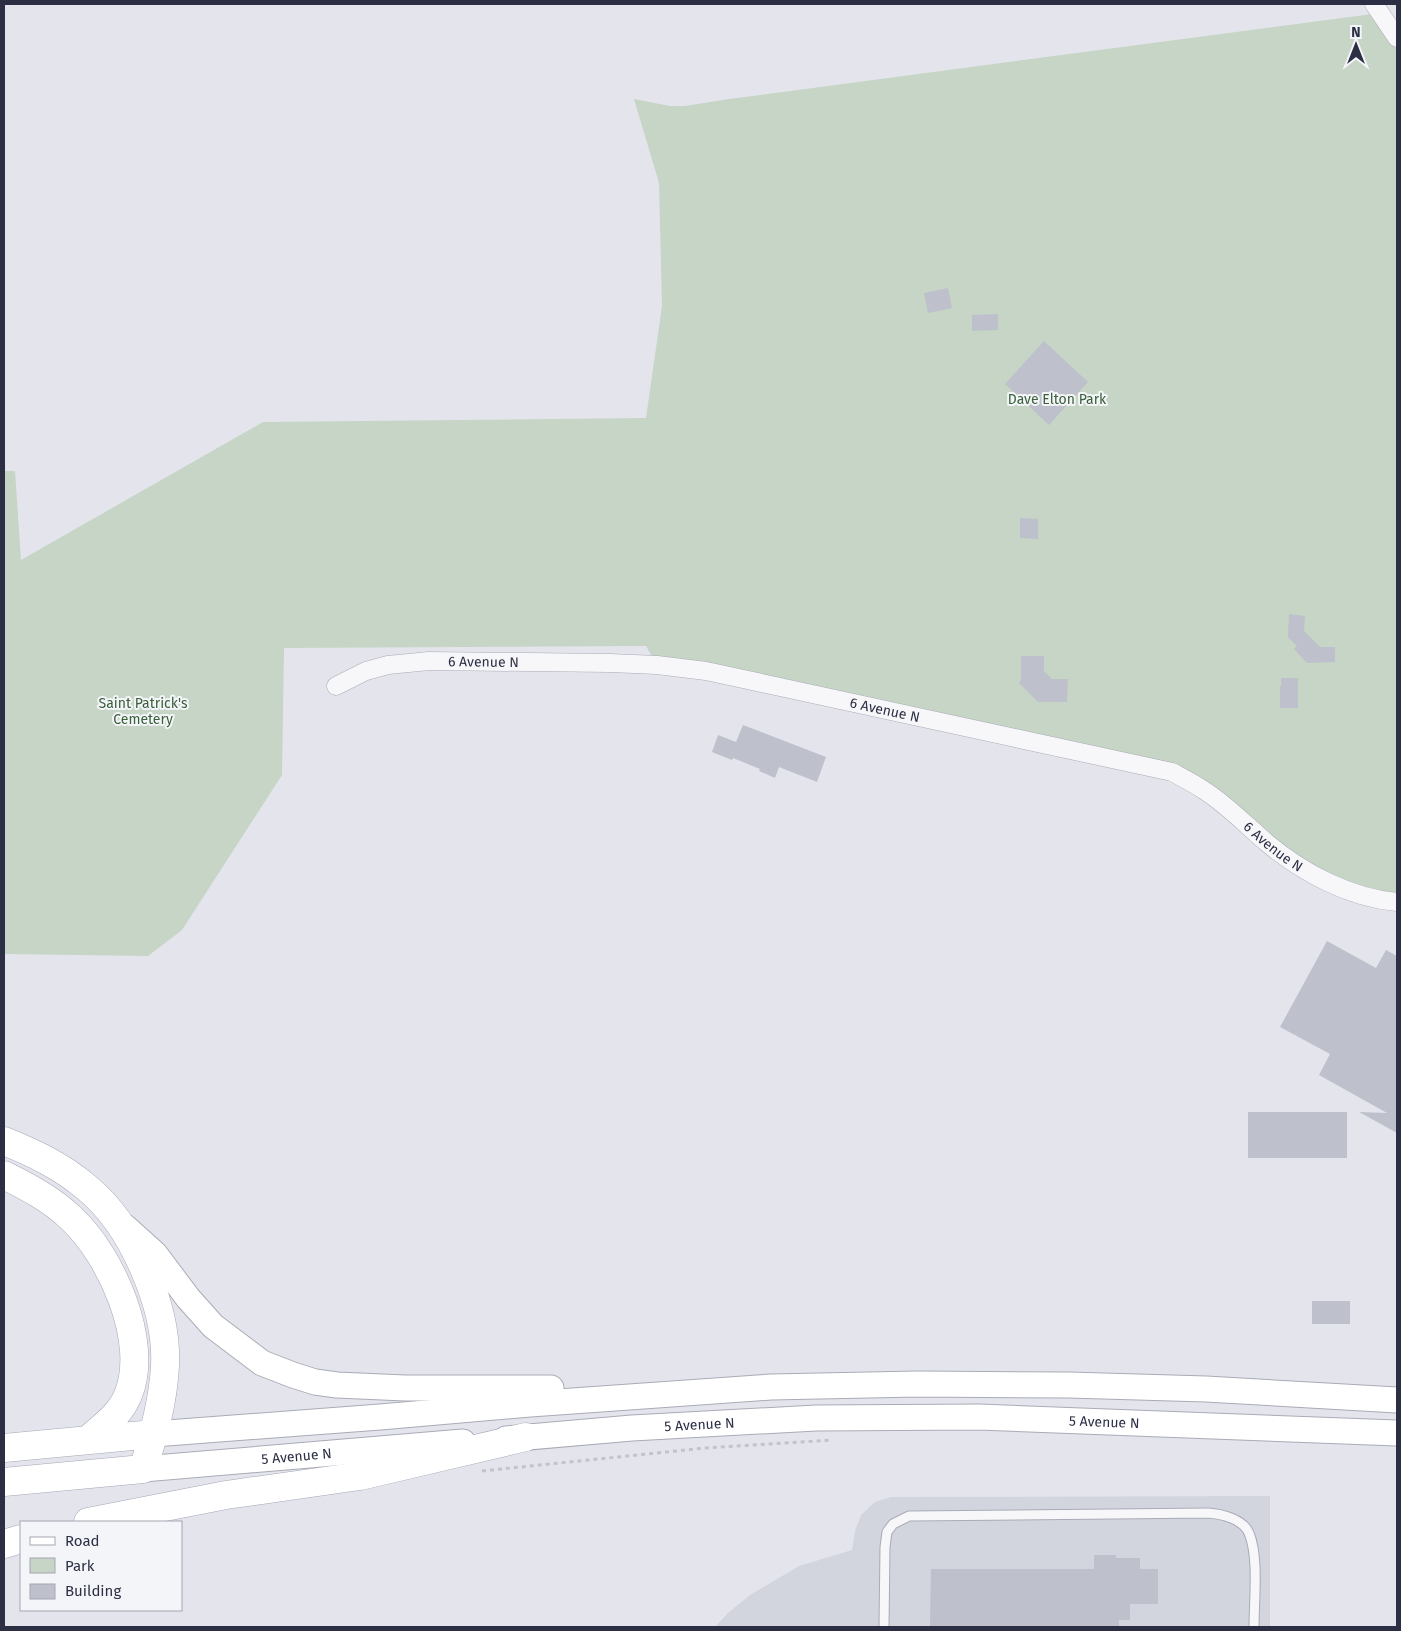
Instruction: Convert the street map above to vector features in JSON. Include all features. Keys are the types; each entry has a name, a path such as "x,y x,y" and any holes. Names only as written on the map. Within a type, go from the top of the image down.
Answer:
{"main road":[{"path":"4,1141 37,1154 66,1171 88,1188 118,1221 155,1254 188,1298 213,1326 262,1363 293,1376 337,1385 405,1388 544,1387 621,1397"},
{"path":"4,1175 38,1192 72,1218 94,1244 111,1271 124,1302 132,1337 134,1370 128,1395 114,1418 88,1440"},
{"path":"118,1221 152,1286 161,1318 165,1342 165,1365 161,1400 154,1434 143,1470"},
{"path":"4,1448 154,1434 771,1387 917,1384 1069,1385 1206,1389 1397,1400"},
{"name":"5 Avenue N","path":"4,1482 632,1428 807,1419 969,1417 1397,1433"},
{"path":"93,1521 226,1495 360,1476 526,1437"},
{"path":"4,1544 20,1538"}],"street":[{"path":"1374,4 1397,38"},
{"name":"6 Avenue N","path":"336,686 366,671 388,664 429,662 610,663 657,665 706,671 1172,772 1207,792 1269,845 1305,870 1337,887 1374,899 1397,902"}],"lane":[{"path":"884,1627 885,1547 887,1532 893,1524 908,1516 1199,1513 1223,1514 1236,1520 1249,1532 1255,1558 1254,1627"}],"path":[{"path":"473,1472 705,1448 831,1440"}],"shaded area":[{"path":"1270,1496 1270,1627 715,1627 728,1613 750,1595 799,1566 852,1550 855,1531 861,1515 875,1502 891,1497"}],"green space":[{"name":"Dave Elton Park","path":"1380,13 1397,38 1397,902 1337,887 1172,772 657,665 646,646 284,648 282,775 182,930 148,956 4,954 4,471 15,471 21,560 263,422 646,418 662,306 659,183 634,99 670,106 685,106"}],"building":[{"path":"948,288 952,308 928,313 924,293"},
{"path":"998,314 998,330 972,331 972,315"},
{"path":"1044,341 1088,382 1049,425 1005,384"},
{"path":"1020,518 1038,519 1038,539 1020,538"},
{"path":"1289,614 1305,616 1304,631 1320,647 1335,647 1335,662 1307,663 1294,649 1297,646 1288,637"},
{"path":"1021,656 1044,656 1044,671 1052,679 1068,679 1067,702 1038,702 1019,683 1021,680"},
{"path":"1281,678 1298,678 1298,708 1280,708"},
{"path":"743,725 826,757 817,782 779,767 775,778 759,771 760,769 712,752 718,735 736,742"},
{"path":"1327,941 1376,968 1386,950 1397,956 1397,1133 1359,1112 1387,1113 1319,1075 1330,1054 1280,1027"},
{"path":"1248,1112 1347,1112 1347,1158 1248,1158"},
{"path":"1312,1301 1350,1301 1350,1324 1312,1324"},
{"path":"1094,1555 1116,1555 1116,1558 1140,1558 1140,1569 1158,1569 1158,1604 1130,1604 1130,1620 1119,1620 1119,1627 930,1627 931,1569 1094,1569"}],"park label":[{"name":"Saint Patrick's Cemetery","path":"143,712"}]}
